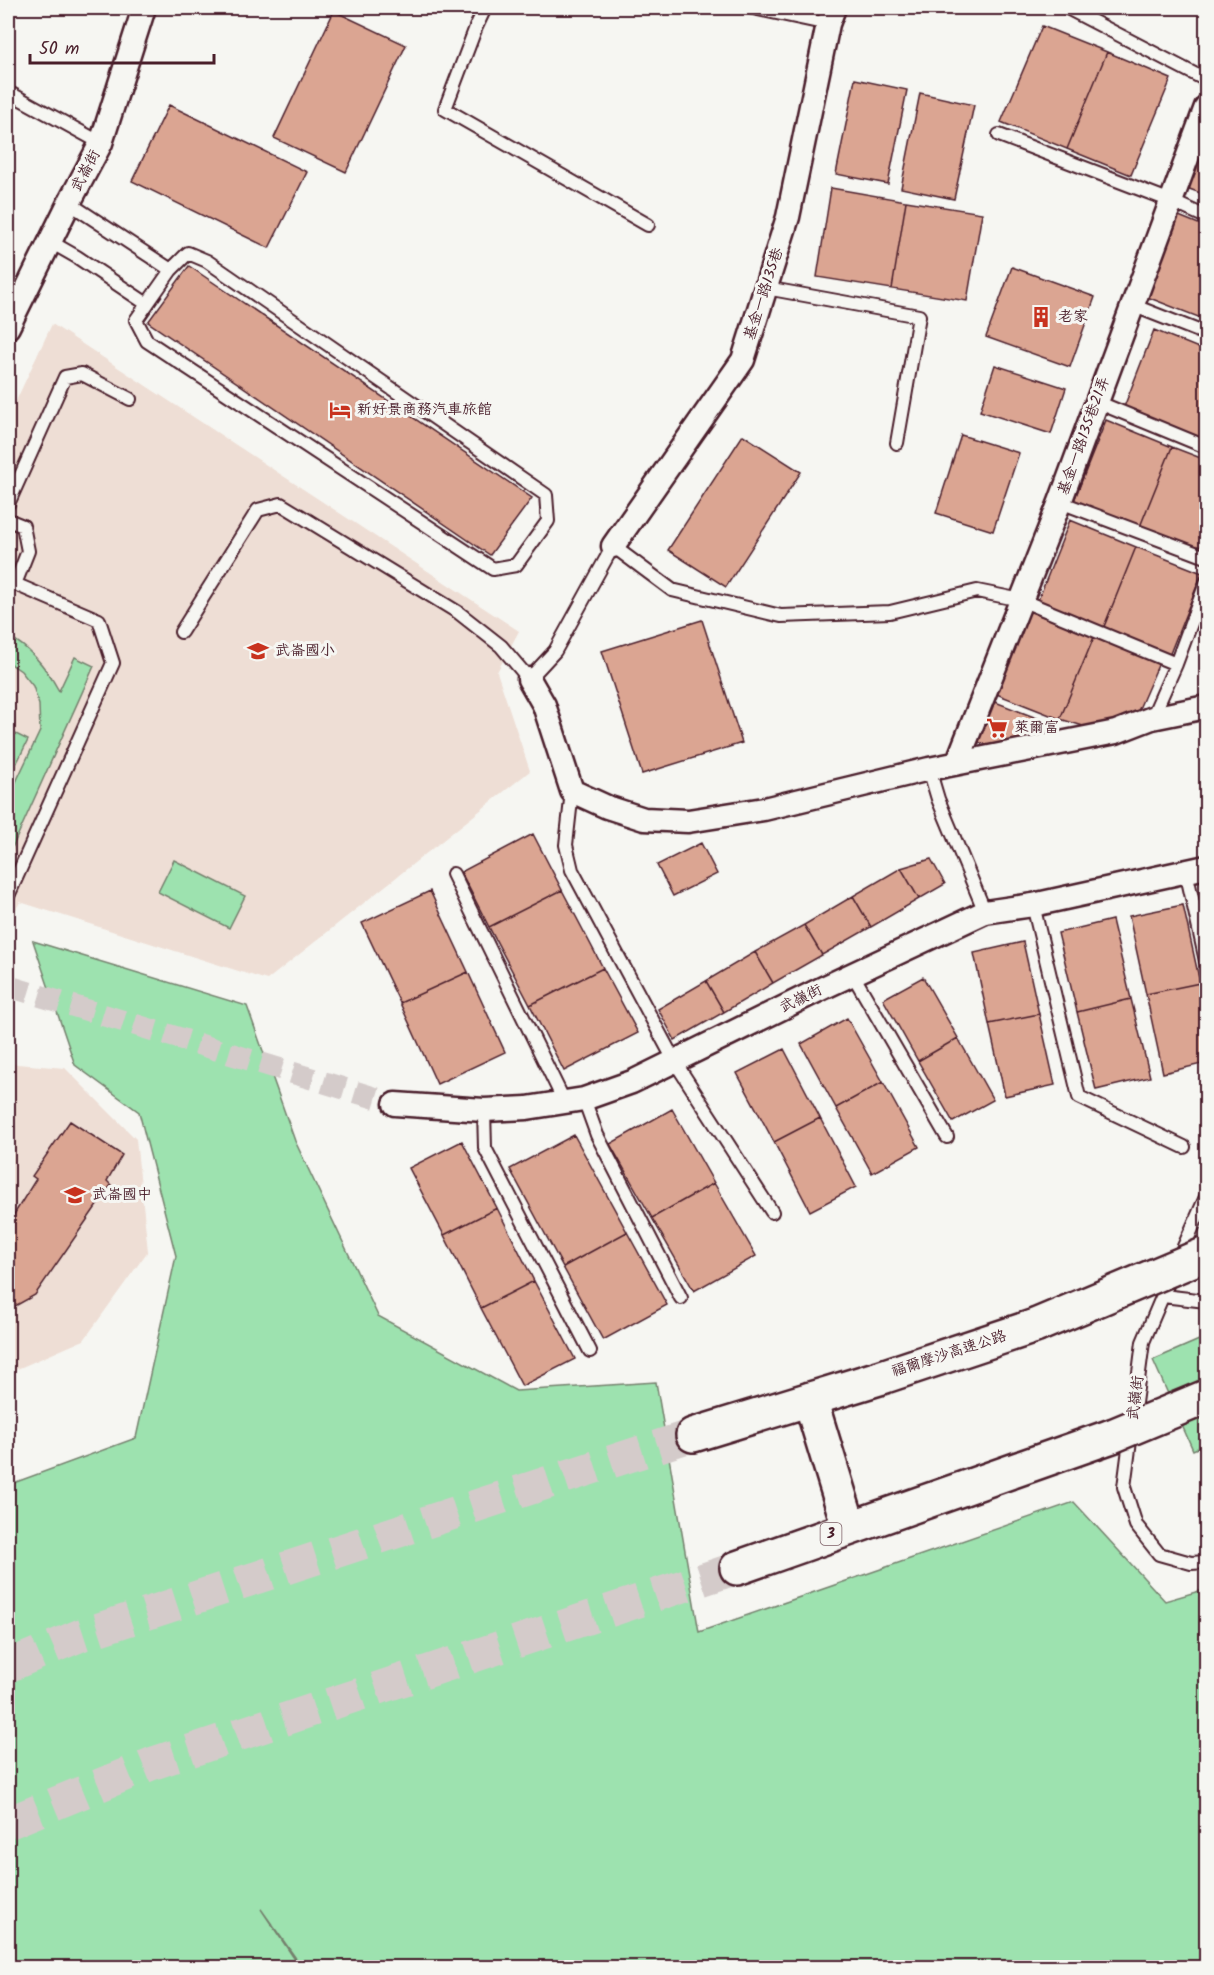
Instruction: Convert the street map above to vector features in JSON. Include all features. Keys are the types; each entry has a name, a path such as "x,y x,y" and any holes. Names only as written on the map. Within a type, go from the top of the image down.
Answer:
{"highway":[{"path":"1035,1326 1206,1254"},
{"name":"福爾摩沙高速公路","path":"693,1435 879,1378 1035,1326 1206,1278"},
{"name":"3","path":"737,1568 1112,1436 1206,1397"},
{"path":"810,1399 849,1527"},
{"path":"1112,1436 1206,1407"}],"street":[{"name":"武崙街","path":"8,327 49,241 101,143 144,8"},
{"name":"基金一路135巷","path":"613,546 743,360 788,217 831,16"},
{"name":"基金一路135巷21弄","path":"957,763 1060,502 1206,107"},
{"path":"529,679 544,705 572,791 607,807 644,819 688,821 764,809 929,769 1116,732 1152,718 1206,707"},
{"name":"武嶺街","path":"395,1104 484,1110 575,1101 632,1082 823,988 985,912 1034,905 1196,869"}],"lane":[{"path":"485,8 445,109 648,225"},
{"path":"753,8 831,16"},
{"path":"1067,8 1206,80"},
{"path":"8,92 101,143"},
{"path":"999,135 1171,201 1206,217"},
{"path":"69,203 171,270"},
{"path":"49,241 147,304"},
{"path":"188,253 207,261 546,495 548,521 516,565 493,569 147,342 136,320 147,304 171,270 188,253"},
{"path":"766,288 919,316 897,443"},
{"path":"1132,305 1206,334"},
{"path":"8,504 65,377 82,374 130,399"},
{"path":"1097,402 1206,447"},
{"path":"1060,502 1206,557"},
{"path":"181,632 258,510 281,504 459,613 501,646 529,679 555,651 613,546 672,590 781,616 890,612 977,591 1021,600 1176,664"},
{"path":"8,520 23,526 28,551 11,583 99,620 113,663 8,896"},
{"path":"1152,718 1176,664 1206,582"},
{"path":"929,769 938,799 985,912"},
{"path":"572,791 566,845 572,870 675,1062 772,1212"},
{"path":"1196,869 1206,961"},
{"path":"453,874 575,1101 597,1135 681,1298"},
{"path":"1034,905 1079,1097 1184,1147"},
{"path":"853,975 947,1137"},
{"path":"484,1110 485,1148 590,1351"},
{"name":"武嶺街","path":"1206,1197 1143,1342 1124,1487 1136,1525 1160,1554 1191,1563 1206,1562"},
{"path":"1163,1296 1206,1301"}],"shaded area":[{"name":"武崙國小","path":"52,324 519,631 497,672 530,771 267,980 20,902 8,924 8,418"},
{"name":"武崙國中","path":"8,1062 65,1068 136,1139 148,1251 84,1340 8,1373"}],"green space":[{"path":"8,636 38,660 59,691 75,657 94,666 8,857 8,799 40,731 39,705 33,686 21,671 8,662"},
{"path":"8,730 28,740 8,781"},
{"path":"174,860 245,896 229,928 158,892"},
{"path":"33,941 247,1006 295,1141 378,1316 516,1391 656,1382 699,1632 1074,1502 1165,1601 1206,1589 1206,1967 302,1967 261,1909 300,1967 8,1967 8,1485 136,1438 176,1256 139,1112 75,1065"},
{"path":"1206,1337 1206,1444 1193,1450 1153,1360"}],"building":[{"path":"334,11 406,45 346,172 274,138"},
{"path":"1042,26 1107,52 1067,149 1001,122"},
{"path":"1107,52 1171,79 1131,175 1067,149"},
{"path":"855,79 907,90 888,184 836,174"},
{"path":"920,93 974,105 954,199 901,188"},
{"path":"169,105 307,172 269,248 132,181"},
{"path":"1206,131 1206,200 1201,198 1203,194 1184,187"},
{"path":"831,188 906,201 892,289 817,277"},
{"path":"906,201 982,213 967,301 892,289"},
{"path":"1174,214 1206,227 1206,320 1142,295"},
{"name":"新好景商務汽車旅館","path":"189,266 532,498 490,555 148,322"},
{"name":"老家","path":"1012,267 1095,297 1070,367 986,337"},
{"path":"1154,330 1206,351 1206,440 1124,407"},
{"path":"995,365 1066,388 1051,434 980,411"},
{"path":"1106,420 1172,447 1139,529 1073,503"},
{"path":"743,435 801,472 726,587 668,550"},
{"path":"961,435 1019,453 993,531 936,513"},
{"path":"1172,447 1206,460 1206,551 1139,529"},
{"path":"1070,520 1136,547 1103,629 1037,603"},
{"path":"1136,547 1202,573 1169,656 1103,629"},
{"path":"1027,610 1094,637 1060,719 994,693"},
{"path":"702,620 742,743 642,774 602,651"},
{"path":"1094,637 1159,663 1138,711 1093,729 1060,719"},
{"path":"990,700 1052,724 1043,741 1001,749 971,740"},
{"path":"533,834 562,890 489,927 461,872"},
{"path":"701,843 717,874 673,896 657,865"},
{"path":"931,859 945,884 919,899 901,868"},
{"path":"901,868 919,899 871,927 853,896"},
{"path":"562,890 603,968 530,1005 489,927"},
{"path":"430,891 468,972 400,1003 362,923"},
{"path":"853,896 871,927 822,955 804,925"},
{"path":"1183,905 1200,983 1146,994 1129,916"},
{"path":"1112,920 1131,999 1077,1012 1058,933"},
{"path":"804,925 822,955 773,983 755,952"},
{"path":"1023,942 1039,1014 989,1024 974,953"},
{"path":"755,952 773,983 724,1012 706,981"},
{"path":"603,968 638,1033 564,1071 530,1005"},
{"path":"468,972 505,1052 437,1084 400,1003"},
{"path":"923,977 958,1038 918,1061 883,999"},
{"path":"706,981 724,1012 675,1040 658,1009"},
{"path":"1200,983 1206,1014 1206,1063 1163,1073 1146,994"},
{"path":"1131,999 1150,1077 1096,1090 1077,1012"},
{"path":"1039,1014 1055,1085 1005,1096 989,1024"},
{"path":"847,1018 883,1082 836,1108 801,1044"},
{"path":"958,1038 993,1100 953,1122 918,1061"},
{"path":"784,1049 820,1118 774,1142 737,1073"},
{"path":"883,1082 919,1147 872,1173 836,1108"},
{"path":"672,1109 714,1183 652,1218 610,1144"},
{"path":"820,1118 856,1187 810,1211 774,1142"},
{"path":"70,1121 122,1155 107,1181 111,1185 35,1295 8,1310 8,1224 36,1179 32,1176"},
{"path":"574,1135 627,1232 563,1267 510,1169"},
{"path":"462,1141 497,1208 444,1235 409,1168"},
{"path":"714,1183 756,1256 694,1291 652,1218"},
{"path":"497,1208 534,1281 481,1308 444,1235"},
{"path":"627,1232 667,1305 603,1340 563,1267"},
{"path":"534,1281 575,1359 522,1386 481,1308"}],"tunnel":[{"path":"8,986 395,1104"},
{"path":"8,1666 81,1635 693,1435"},
{"path":"8,1823 151,1764 737,1568"}],"place":[{"name":"老家","path":"1041,317"},
{"name":"新好景商務汽車旅館","path":"340,410"},
{"name":"武崙國小","path":"258,651"},
{"name":"萊爾富","path":"997,728"},
{"name":"武崙國中","path":"75,1195"}]}
